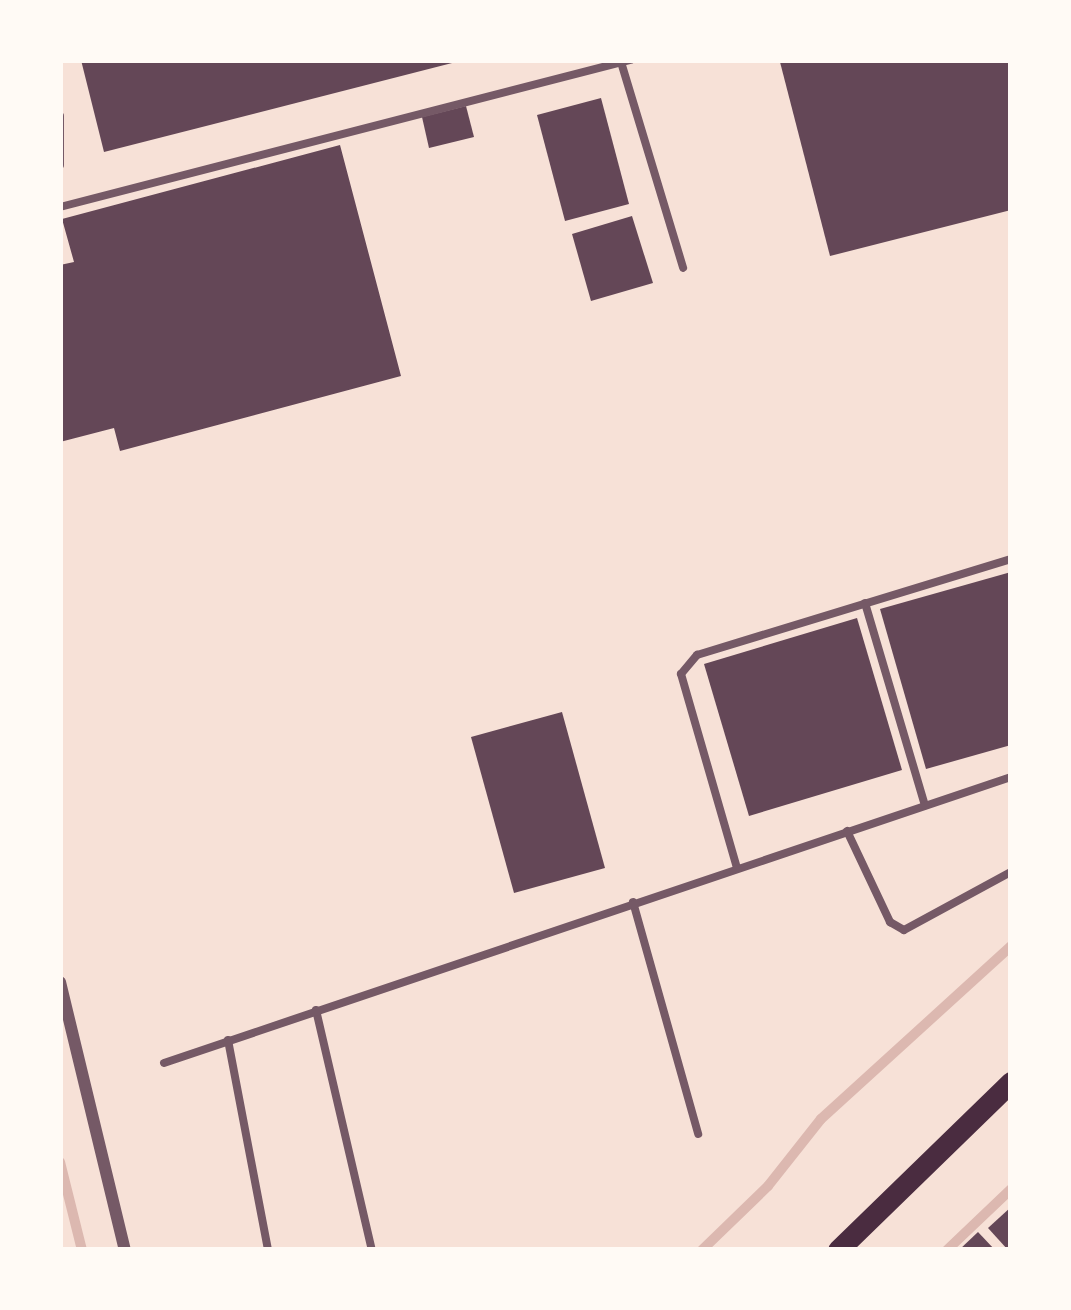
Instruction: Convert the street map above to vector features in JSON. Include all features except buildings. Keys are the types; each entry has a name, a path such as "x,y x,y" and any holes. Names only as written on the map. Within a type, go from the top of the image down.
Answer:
{"main road":[{"path":"838,1250 1011,1082"}],"street":[{"path":"60,982 125,1250"}],"lane":[{"path":"60,207 626,61 683,268"},
{"path":"60,116 60,165"},
{"path":"737,868 682,674 698,655 1011,559"},
{"path":"865,603 925,805"},
{"path":"164,1063 1011,777"},
{"path":"848,831 880,904 904,930 1011,872"},
{"path":"633,902 698,1134"},
{"path":"316,1010 372,1250"},
{"path":"228,1040 268,1250"}],"waterway":[{"path":"702,1250 768,1186 821,1119 1011,946"},
{"path":"60,1162 82,1250"},
{"path":"947,1250 1011,1189"}]}
